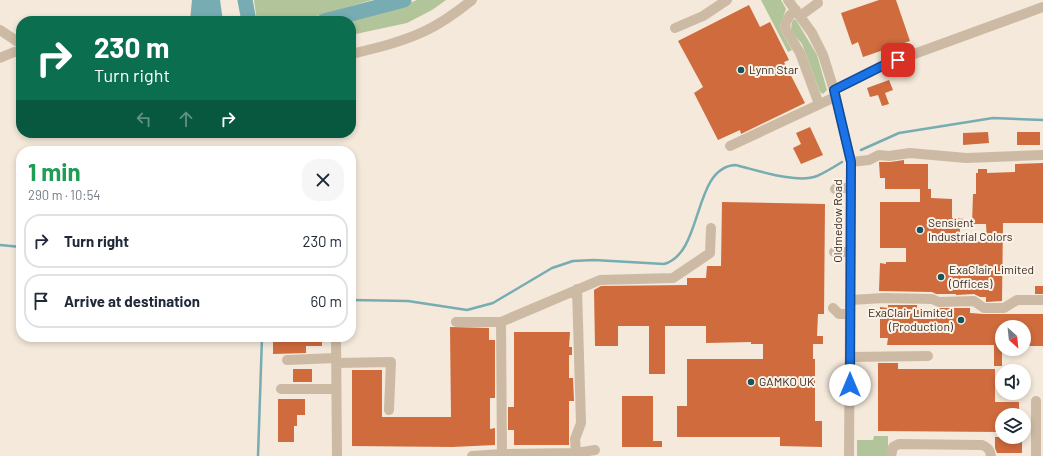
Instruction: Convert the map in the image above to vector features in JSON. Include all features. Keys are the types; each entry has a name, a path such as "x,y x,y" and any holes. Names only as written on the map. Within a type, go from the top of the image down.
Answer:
{"street":[{"path":"356,53 380,47 425,31 452,15 472,0"},
{"path":"675,28 703,16 715,3 727,0"},
{"name":"Oldmedow Road","path":"788,0 798,13 823,55 851,162 849,456"},
{"path":"818,3 798,13 790,15 786,22 785,28 800,53 819,104"},
{"path":"730,146 819,104 834,93 884,65 1043,7"},
{"path":"0,30 16,41"},
{"path":"0,58 16,52"},
{"path":"851,162 869,160 879,155 889,156 910,153 966,158 1043,155"},
{"path":"835,189 851,187"},
{"path":"456,322 501,322 600,280 673,278 710,253 710,228"},
{"path":"834,252 850,252"},
{"path":"575,454 575,439 581,423 577,289"},
{"path":"850,300 902,298 932,299 939,302 974,301 984,308 1004,308 1017,300 1043,300"},
{"path":"833,308 839,314 850,314"},
{"path":"501,322 502,455"},
{"path":"336,342 337,456"},
{"path":"850,357 928,356"},
{"path":"287,360 391,362 389,410"},
{"path":"281,389 336,389"},
{"path":"1036,401 1036,456"},
{"path":"891,456 893,447 899,444 982,445 987,447 991,456"},
{"path":"472,456 575,454 595,450"}],"green space":[{"path":"254,0 372,0 317,16 256,16"},
{"path":"417,0 446,0 432,10 407,23 356,34 356,18 391,10"},
{"path":"761,0 781,0 786,9 780,26 781,31 792,50 788,52"},
{"path":"794,19 817,55 827,90 823,94 820,92 802,44 791,28"},
{"path":"874,436 888,436 888,456 857,456 857,440 873,440"}],"water":[{"path":"192,0 220,0 222,16 190,16"}],"building":[{"path":"879,0 896,0 910,41 863,57 858,42 852,45 841,13"},
{"name":"Lynn Star","path":"749,5 760,27 770,22 789,60 784,62 805,103 741,134 740,130 718,140 694,93 703,87 678,41"},
{"path":"889,80 893,90 885,93 889,104 882,106 878,95 870,97 867,88"},
{"path":"810,127 823,155 801,164 793,148 801,144 796,133"},
{"path":"988,132 989,143 963,145 963,133"},
{"path":"1017,132 1040,132 1040,145 1017,145"},
{"path":"904,160 904,164 928,164 928,189 931,189 931,198 952,199 952,218 964,219 964,226 960,226 960,241 987,242 986,224 972,224 973,194 976,194 976,173 978,173 978,169 987,169 987,173 1015,172 1015,164 1043,163 1043,223 1003,223 1002,301 986,302 986,297 980,297 974,294 956,295 936,294 932,292 879,291 880,263 886,264 886,262 906,262 906,248 880,248 880,202 920,202 920,189 885,189 885,178 880,178 879,162"},
{"path":"722,202 825,204 824,314 818,314 817,336 823,336 823,344 813,344 813,359 815,359 815,421 822,421 822,447 780,446 780,437 677,437 677,406 687,406 687,359 763,359 763,344 751,344 751,342 706,343 706,326 665,326 665,374 649,374 649,326 618,326 618,346 595,346 594,290 601,286 687,285 687,278 706,278 707,266 721,266"},
{"path":"1035,286 1043,286 1043,294 1035,294"},
{"name":"ExaClair Limited (Production)","path":"888,305 917,305 917,310 936,310 936,308 970,308 970,313 1043,314 1043,346 1031,346 1031,320 995,320 995,356 1002,356 1002,364 995,364 995,366 994,345 887,345 888,338 880,338 880,307 888,308"},
{"path":"450,327 489,328 489,340 495,340 495,398 490,398 490,429 495,428 495,445 452,447 352,446 352,370 382,370 382,417 451,417"},
{"path":"514,332 570,332 569,347 572,347 572,355 569,355 569,378 573,378 574,401 569,401 569,445 514,445 514,430 508,430 508,407 514,407"},
{"path":"273,342 322,342 322,346 306,346 306,353 273,354"},
{"path":"878,363 898,363 898,369 995,369 995,402 1019,402 1019,408 995,408 995,432 878,431"},
{"path":"293,369 312,369 312,382 293,382"},
{"path":"622,396 653,396 653,441 662,441 662,447 622,447"},
{"path":"278,399 305,399 305,415 297,415 297,426 294,426 294,442 278,442"},
{"path":"995,444 1022,444 1022,453 997,453"}],"waterway":[{"path":"245,0 248,16"},
{"path":"343,16 404,0"},
{"path":"861,150 899,133 993,118 1043,120"},
{"path":"356,300 408,301 467,310 493,303 552,268 573,261 594,260 664,264 677,257 686,244 711,180 721,170 735,165 788,177 809,178 817,176 842,162"},
{"path":"0,245 16,247"},
{"path":"258,456 262,342"}],"place":[{"name":"Lynn Star","path":"741,70"},
{"name":"Sensient Industrial Colors","path":"920,230"},
{"name":"ExaClair Limited (Offices)","path":"941,277"},
{"name":"ExaClair Limited (Production)","path":"961,320"},
{"name":"GAMKO UK","path":"751,382"}],"route":[{"path":"850,385 851,162 834,90 884,65 898,60"}]}
